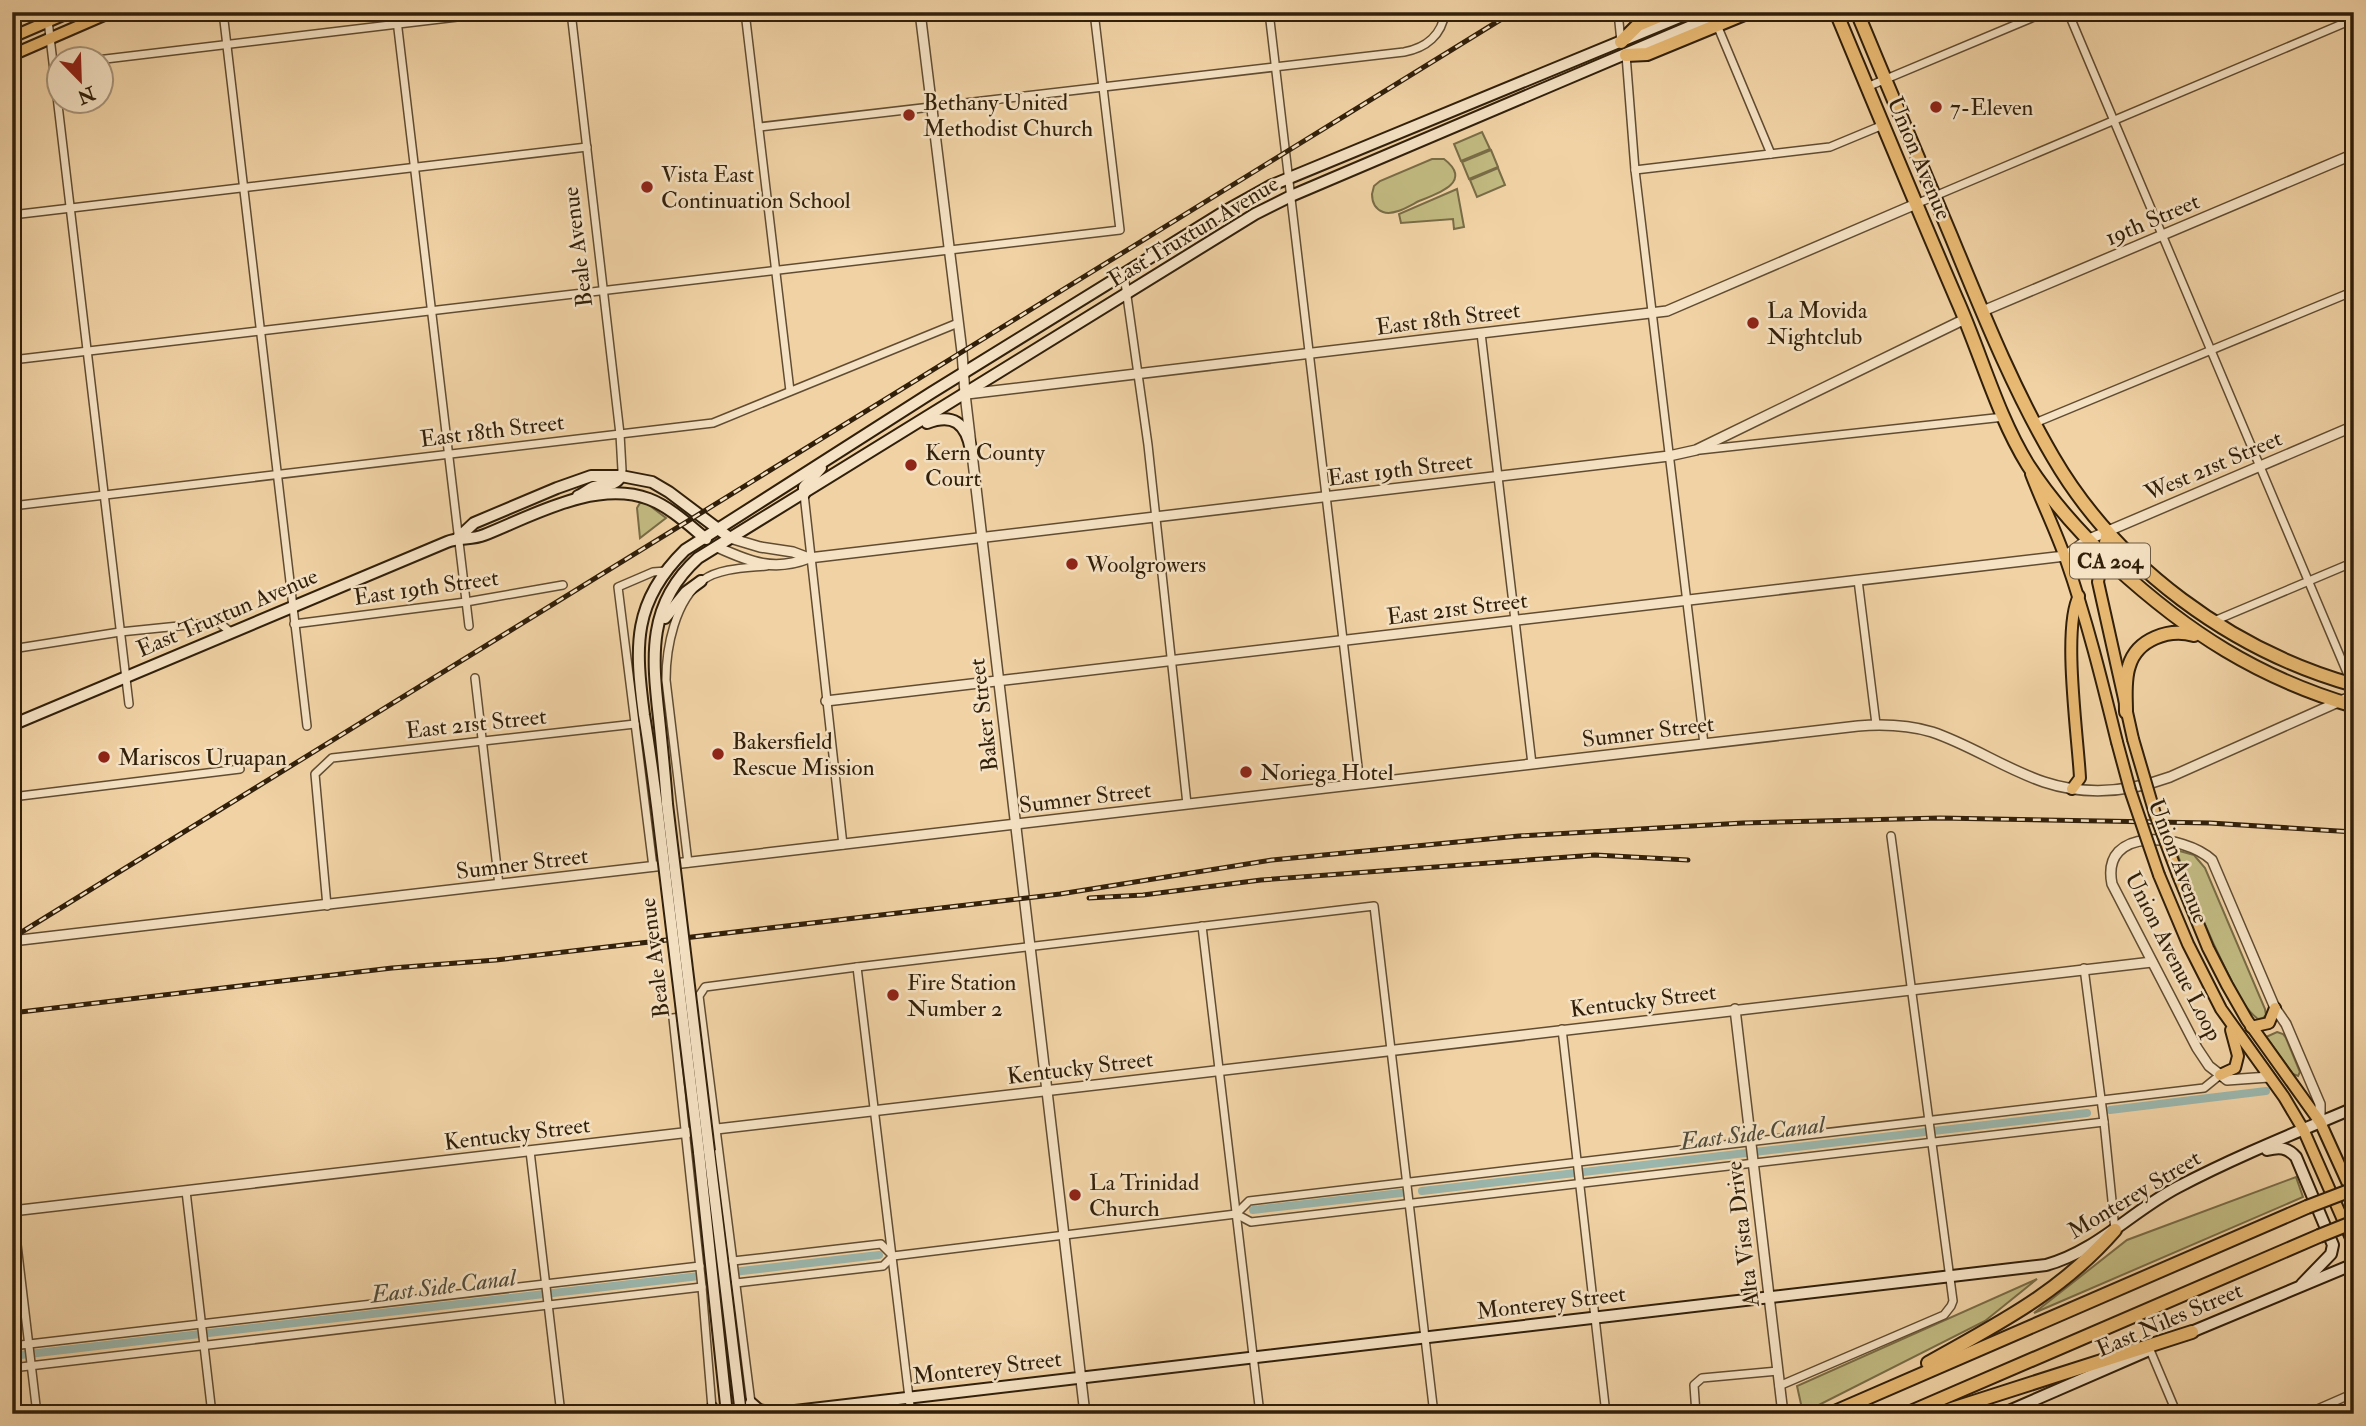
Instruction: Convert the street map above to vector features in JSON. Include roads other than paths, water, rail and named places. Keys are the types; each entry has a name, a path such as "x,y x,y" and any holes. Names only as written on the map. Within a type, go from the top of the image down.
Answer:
{"highway":[{"path":"1626,55 1647,54 1749,12"},
{"name":"Union Avenue","path":"1836,12 1965,318"},
{"name":"Union Avenue","path":"1857,12 1983,311"},
{"path":"1621,42 1639,25 1670,17"},
{"name":"CA 204","path":"1983,311 2035,423 2073,488 2108,531 2168,588 2214,621 2280,659 2353,688"},
{"name":"CA 204","path":"1965,318 2004,417 2028,465 2087,540 2162,608 2202,638 2245,662 2354,706"},
{"path":"2126,712 2128,668 2141,647 2150,640 2172,632 2202,638"},
{"path":"1830,1414 2354,1189"},
{"path":"1906,1414 2354,1222"},
{"path":"1867,1397 2034,1303 2093,1254 2115,1230"},
{"path":"1936,1414 2192,1332"}],"main road":[{"path":"12,37 47,17 70,12"},
{"path":"12,55 111,12"},
{"path":"1626,55 1633,44 1670,17 1692,12"},
{"name":"East Truxtun Avenue","path":"458,538 474,523 557,488 591,476 621,476 652,482 730,538 1255,214 1291,196 1724,12"},
{"path":"1568,79 1590,63 1618,51 1621,42"},
{"name":"East Truxtun Avenue","path":"717,527 1227,210 1289,178 1621,42"},
{"path":"1452,111 1458,125"},
{"path":"902,434 935,420 950,419 964,429 971,450"},
{"path":"804,494 804,487 809,480 835,453"},
{"name":"Union Avenue","path":"2028,465 2079,596 2130,790 2159,875 2188,944 2229,1020 2303,1129 2354,1245"},
{"path":"572,500 596,486 613,485 621,476"},
{"name":"East Truxtun Avenue","path":"12,725 458,538 479,537 572,500 619,493 649,499 669,510 717,547"},
{"name":"Beale Avenue","path":"717,527 685,550 666,571 647,606 638,647 639,674 662,805 704,1152 743,1414"},
{"name":"Union Avenue","path":"2108,531 2098,582 2126,712 2155,814 2208,948 2251,1027 2320,1122 2354,1197"},
{"name":"Beale Avenue","path":"662,805 654,672 656,632 666,601 681,575 698,558 730,538"},
{"path":"656,632 685,592 701,581"},
{"path":"2072,789 2080,778 2070,633 2074,606 2079,596"},
{"path":"2251,1027 2269,1023 2275,1008"},
{"path":"2220,1075 2235,1068 2238,1056 2229,1020"},
{"name":"Monterey Street","path":"769,1414 2053,1263 2075,1256 2176,1188 2354,1108"},
{"path":"2241,1157 2282,1148 2290,1150 2296,1157 2333,1245 2332,1254 2300,1286"},
{"name":"Beale Avenue","path":"704,1152 727,1414"},
{"name":"East Niles Street","path":"2002,1414 2354,1264"},
{"path":"751,1403 759,1410 775,1413"}],"street":[{"path":"223,12 307,726"},
{"path":"396,12 469,626"},
{"path":"116,58 499,12"},
{"name":"Beale Avenue","path":"571,12 620,434 621,476"},
{"path":"745,12 790,391"},
{"name":"Baker Street","path":"920,12 1085,1414"},
{"path":"12,360 1120,230 1094,12"},
{"path":"1269,12 1360,784"},
{"path":"1618,12 1621,42"},
{"path":"1867,87 2046,12"},
{"path":"2068,12 2353,688"},
{"path":"759,127 1412,51 1435,37 1445,14"},
{"path":"47,17 53,46"},
{"path":"1916,204 2354,19"},
{"path":"1717,25 1771,154"},
{"path":"1626,55 1635,170 1704,744"},
{"path":"61,116 129,704"},
{"path":"1635,170 1830,147 1883,125"},
{"path":"12,215 587,147"},
{"name":"19th Street","path":"1965,318 2354,154"},
{"name":"East 18th Street","path":"965,394 1667,311 1916,204"},
{"path":"1124,275 1139,373 1188,804"},
{"path":"2035,423 2354,291"},
{"name":"East 19th Street","path":"717,547 749,561 769,565 792,565 810,558 1669,456 1696,450 1965,318"},
{"name":"East 18th Street","path":"12,506 713,424 958,323"},
{"path":"1480,333 1532,764"},
{"path":"1696,450 2004,417"},
{"name":"West 21st Street","path":"2087,540 2354,426"},
{"path":"804,494 843,845"},
{"name":"East 19th Street","path":"730,538 810,558"},
{"name":"East 21st Street","path":"826,701 2065,556 2087,540"},
{"path":"2214,621 2354,562"},
{"path":"688,863 666,680 666,659 672,631 680,612 701,581 722,572 769,565"},
{"path":"653,867 618,587 653,572 666,571"},
{"path":"1858,580 1876,724"},
{"name":"East 19th Street","path":"294,624 466,602 563,586"},
{"path":"12,649 120,632 218,622 232,633"},
{"path":"475,678 499,886"},
{"name":"Sumner Street","path":"12,942 1876,724 1931,732 2026,775 2072,789 2115,791 2152,784 2338,701 2353,688"},
{"name":"East 21st Street","path":"327,906 315,774 332,758 635,724"},
{"path":"12,797 240,769"},
{"path":"1779,1385 1944,1315 1951,1307 1950,1277 1891,836"},
{"name":"Union Avenue Loop","path":"2269,1077 2227,1080 2208,1066 2112,884 2110,871 2120,849 2133,841 2177,842 2202,850 2212,860 2275,1008"},
{"path":"743,1414 751,1403 699,996 705,987 1374,906 1434,1414"},
{"path":"1202,926 1252,1358 1261,1414"},
{"name":"Kentucky Street","path":"13,1211 2152,962"},
{"path":"858,967 911,1414"},
{"path":"2084,968 2115,1230"},
{"name":"Union Avenue","path":"2275,1008 2286,1024 2320,1104 2320,1122"},
{"name":"Alta Vista Drive","path":"1735,1009 1783,1414"},
{"path":"701,1014 673,1018 714,1412"},
{"path":"1562,1029 1606,1414"},
{"path":"1236,1214 1249,1201 2204,1088 2220,1075"},
{"path":"736,1283 883,1266 893,1256 1236,1214 1251,1222 2104,1122"},
{"path":"530,1151 561,1414"},
{"path":"186,1191 212,1414"},
{"path":"13,1211 37,1414"},
{"path":"733,1262 881,1244 893,1256"},
{"path":"12,1346 700,1266"},
{"path":"12,1368 702,1287"},
{"path":"2150,1350 2177,1414"},
{"path":"1696,1414 1694,1385 1702,1378 1778,1371"},
{"path":"2306,1414 2354,1393"}],"waterway":[{"name":"East Side Canal","path":"2110,1110 2266,1091"},
{"name":"East Side Canal","path":"1422,1191 2087,1113"},
{"name":"East Side Canal","path":"1253,1210 1401,1193"},
{"name":"East Side Canal","path":"12,1356 879,1255"}],"railway":[{"path":"12,938 1513,12"},
{"path":"12,1013 1060,894 1272,860 1519,836 1743,823 1940,818 2210,823 2354,832"},
{"path":"1089,898 1143,895 1261,880 1595,855 1688,860"}],"place":[{"name":"7-Eleven","path":"1936,107"},
{"name":"Bethany United Methodist Church","path":"909,115"},
{"name":"Vista East Continuation School","path":"647,187"},
{"name":"La Movida Nightclub","path":"1753,323"},
{"name":"Kern County Court","path":"911,465"},
{"name":"Woolgrowers","path":"1072,564"},
{"name":"Bakersfield Rescue Mission","path":"718,754"},
{"name":"Mariscos Uruapan","path":"104,757"},
{"name":"Noriega Hotel","path":"1246,772"},
{"name":"Fire Station Number 2","path":"893,995"},
{"name":"La Trinidad Church","path":"1075,1195"}]}
